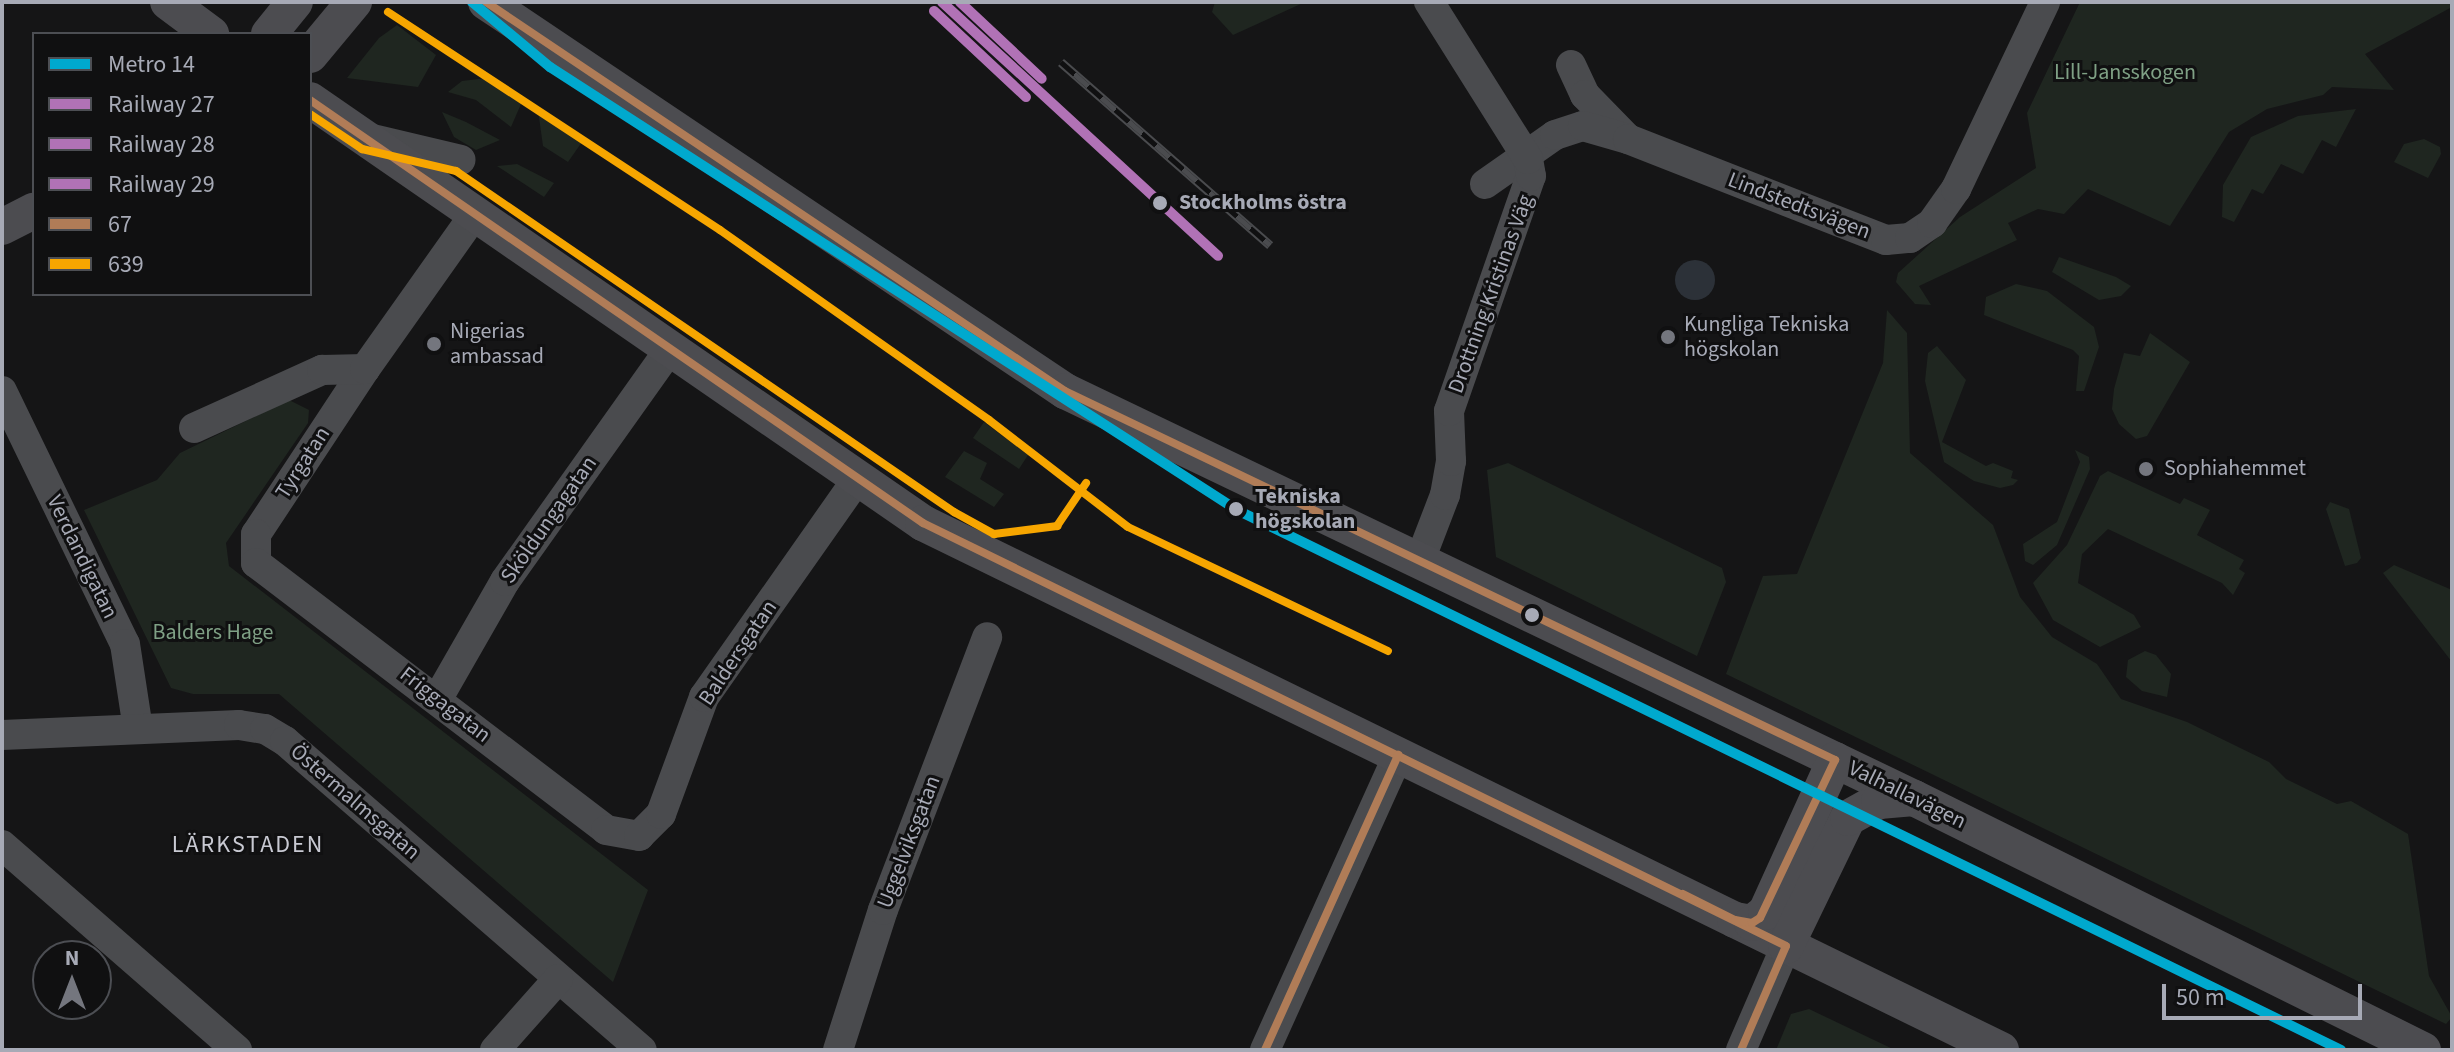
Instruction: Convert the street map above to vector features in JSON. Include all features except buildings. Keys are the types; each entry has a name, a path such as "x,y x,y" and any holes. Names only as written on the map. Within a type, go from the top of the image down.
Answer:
{"main road":[{"path":"168,2 208,32"},
{"path":"271,32 295,2"},
{"path":"312,53 354,2"},
{"name":"Valhallavägen","path":"486,2 1065,391 1914,798 2423,1050"},
{"path":"312,101 923,523 1735,920 1962,1041 2001,1050"},
{"path":"2,227 32,212"},
{"path":"1735,920 1752,923 1766,912 1835,760"},
{"path":"1786,946 1848,818 1879,801 1914,798"}],"street":[{"path":"1429,2 1528,159"},
{"name":"Lindstedtsvägen","path":"1564,89 1583,126 1628,139 1886,240 1910,238 1932,223 1956,189 2045,2"},
{"path":"1485,184 1528,159 1564,89 1585,95 1628,139"},
{"path":"367,138 461,160"},
{"name":"Drottning Kristinas Väg","path":"1420,560 1445,495 1451,461 1449,411 1527,201 1531,176 1528,159"},
{"name":"Tyrgatan","path":"256,563 256,534 365,369 476,212"},
{"name":"Sköldungagatan","path":"438,698 505,581 670,349"},
{"path":"194,428 322,370 365,369"},
{"name":"Verdandigatan","path":"2,391 125,644 138,729"},
{"name":"Baldersgatan","path":"639,836 661,814 704,697 857,479"},
{"name":"Friggagatan","path":"256,563 438,698 606,830 639,836"},
{"name":"Uggelviksgatan","path":"838,1050 883,910 987,637"},
{"name":"Östermalmsgatan","path":"2,735 239,725 265,729 285,741 642,1050"},
{"path":"1265,1050 1305,954 1319,937 1398,755"},
{"path":"2,845 237,1050"},
{"path":"1741,1050 1786,946"},
{"path":"495,1050 558,979"}],"green space":[{"path":"1215,2 1305,2 1233,35 1212,12"},
{"name":"Lill-Jansskogen","path":"2080,2 2452,2 2452,7 2365,54 2394,90 2332,87 2323,95 2267,109 2229,132 2170,226 2088,189 2064,214 2038,209 2008,223 2017,240 1919,286 1931,305 1915,304 1896,282 1898,273 1960,217 2036,168 2027,113"},
{"path":"397,25 436,55 418,87 347,78 379,38"},
{"path":"487,78 521,104 511,127 476,100 448,92 462,81"},
{"path":"2356,109 2336,147 2322,140 2303,174 2281,164 2263,194 2252,189 2234,222 2222,217 2223,185 2251,137 2298,116"},
{"path":"538,110 582,142 568,162 543,146"},
{"path":"442,112 500,140 476,150 454,137"},
{"path":"2424,139 2440,147 2441,154 2428,178 2394,162 2404,144"},
{"path":"517,164 554,183 544,197 497,166"},
{"path":"2059,257 2116,277 2131,286 2121,296 2099,300 2052,272"},
{"path":"2016,284 2047,291 2094,327 2099,347 2084,391 2076,391 2079,356 2073,350 1984,315 1986,297"},
{"path":"1887,310 1907,333 1910,453 1993,525 2020,597 2052,637 2097,664 2121,699 2187,722 2269,762 2286,779 2337,804 2351,801 2408,834 2429,976 2452,1017 2446,1024 1726,674 1763,576 1797,574 1883,363"},
{"path":"2150,333 2190,362 2147,436 2136,439 2119,424 2112,409 2114,389 2124,353 2140,356"},
{"path":"1937,346 1966,380 1942,442 1986,466 1993,463 2013,471 2011,478 2018,480 2013,485 2000,488 1974,481 1944,462 1925,381 1928,353"},
{"name":"Balders Hage","path":"289,400 309,410 308,423 226,543 229,566 648,890 613,982 279,694 193,694 171,688 84,510 157,480 180,453"},
{"path":"984,422 1028,455 1019,469 973,438"},
{"path":"2075,450 2089,457 2090,469 2057,545 2033,565 2025,561 2023,544 2057,522 2080,462"},
{"path":"964,451 987,463 980,479 1004,494 994,507 945,477"},
{"path":"1508,463 1722,568 1726,582 1697,656 1496,557 1487,470"},
{"path":"2108,471 2180,504 2184,498 2210,510 2197,535 2244,560 2239,569 2245,573 2233,595 2222,583 2108,529 2082,554 2078,583 2134,615 2141,627 2100,647 2053,620 2033,583 2067,545 2100,476"},
{"path":"2330,502 2349,509 2361,558 2357,563 2345,566 2326,509"},
{"path":"2394,565 2452,590 2452,662 2383,573"},
{"path":"2145,651 2156,655 2171,674 2167,697 2142,691 2126,677 2128,660"},
{"path":"1809,1009 1895,1050 1776,1050 1791,1014"}],"shaded area":[{"path":"1695,260 1709,266 1715,280 1709,294 1695,300 1681,294 1675,280 1681,266"}],"railway":[{"path":"1061,62 1270,245"}],"metro line":[{"name":"14","path":"472,2 550,67 1237,510 2341,1050"}],"rail line":[{"name":"27","path":"942,2 1218,256"},
{"name":"29","path":"960,2 1042,79"},
{"name":"28","path":"934,11 1026,97"}],"transit line":[{"name":"67","path":"486,2 1065,391 1835,760"},
{"name":"639","path":"388,12 720,230 989,420 1128,527 1388,651"},
{"name":"67","path":"312,101 923,523 1786,946"},
{"name":"639","path":"312,115 362,149 456,171 954,512 994,534 1057,526 1086,483"},
{"name":"67","path":"1265,1050 1398,755"},
{"name":"67","path":"1683,894 1735,920 1752,923 1760,918 1835,760"},
{"name":"67","path":"1741,1050 1786,946"}],"place":[{"name":"Stockholms östra","path":"1160,203"},
{"name":"Kungliga Tekniska högskolan","path":"1668,337"},
{"name":"Nigerias ambassad","path":"434,344"},
{"name":"Sophiahemmet","path":"2146,469"},
{"name":"Tekniska högskolan","path":"1236,509"}],"district":[{"name":"LÄRKSTADEN","path":"248,845"}]}
